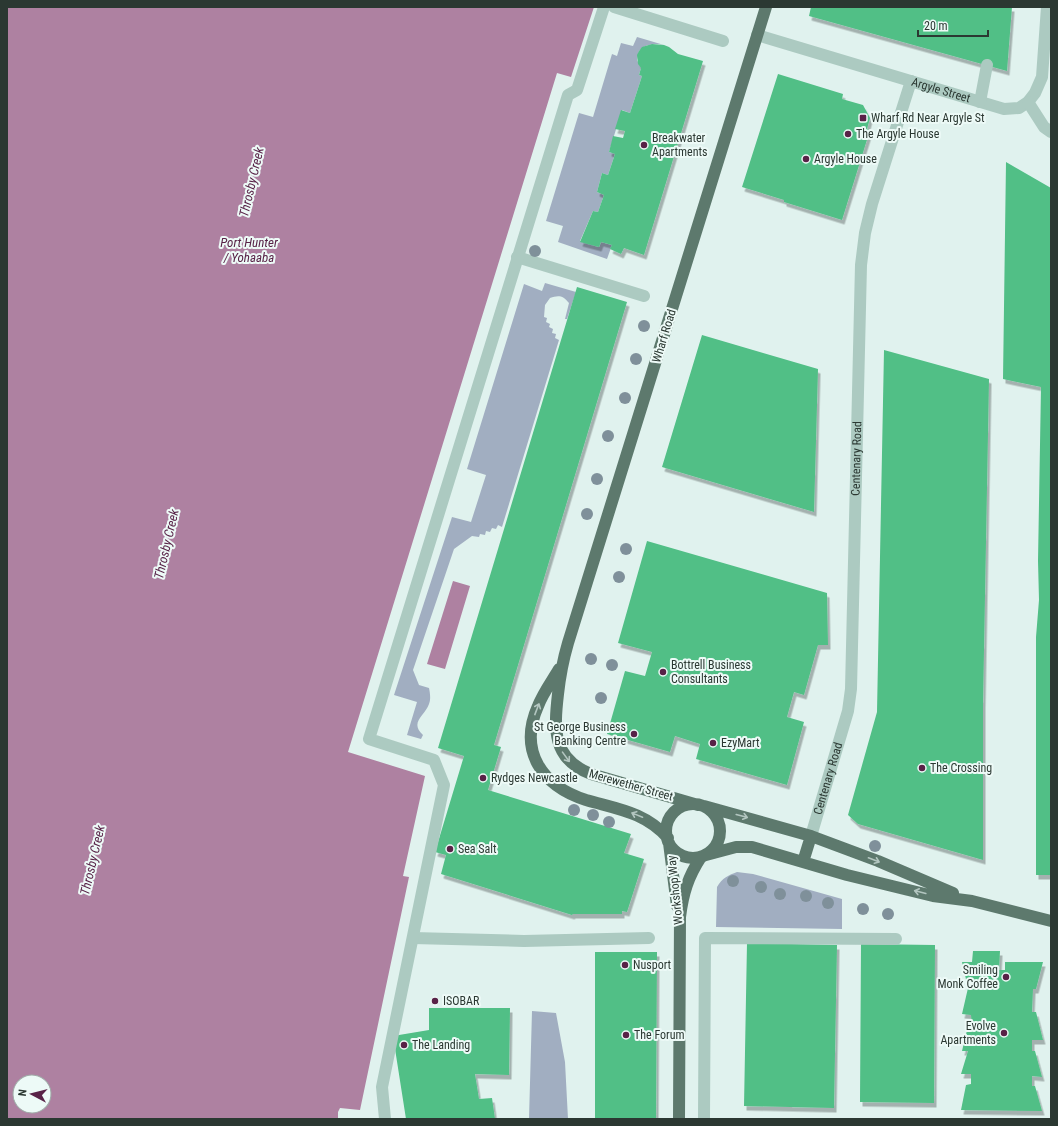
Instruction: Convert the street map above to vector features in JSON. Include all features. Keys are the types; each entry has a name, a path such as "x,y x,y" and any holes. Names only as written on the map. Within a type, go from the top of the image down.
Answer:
{"main road":[{"name":"Wharf Road","path":"562,664 766,7"},
{"name":"Merewether Street","path":"562,664 556,725 560,748 569,761 581,770 701,806 810,836 878,861 972,901"},
{"path":"562,664 538,706 534,719 532,746 537,764 546,777 562,789 585,799 646,819 658,828 676,851 681,855 694,858 703,856 713,848 720,828 712,811 701,806 682,806 673,812 666,827 668,840"},
{"path":"803,862 810,836"},
{"name":"Workshop Way","path":"668,840 675,888 679,937"},
{"name":"Merewether Street","path":"703,856 736,847 752,847 847,875 933,896 972,901 1051,921"},
{"name":"Workshop Way","path":"679,1119 680,916 689,876 703,856"}],"street":[{"path":"385,1119 382,1086 444,785 434,760 369,739 568,95 577,90 604,7"},
{"path":"614,7 723,41"},
{"path":"1047,7 1042,77 1035,93 1028,102 1044,127 1051,132"},
{"name":"Argyle Street","path":"757,35 1004,109 1019,108 1028,102"},
{"path":"980,102 987,65"},
{"name":"Centenary Road","path":"810,836 848,711 851,690 861,265 865,233 872,204 911,81"},
{"path":"517,257 644,296"},
{"path":"413,938 524,941 649,938"},
{"path":"704,1119 705,938 896,939"}],"shaded area":[{"path":"637,37 664,45 650,45 639,51 637,60 641,68 639,75 642,76 630,113 622,110 609,152 615,154 608,175 602,173 597,192 604,195 598,212 593,211 580,241 599,247 601,242 612,245 607,259 558,242 563,226 546,221 579,113 593,117 612,54 617,56 621,43 633,46"},
{"path":"545,283 576,292 567,319 565,319 569,303 565,298 558,296 550,298 545,305 544,317 547,318 546,322 550,324 549,327 553,329 552,333 556,334 555,338 559,340 502,527 498,525 496,529 492,528 490,532 486,531 485,535 480,534 479,537 472,536 454,549 413,670 419,685 429,688 430,692 429,704 419,719 417,726 423,735 421,739 407,735 417,702 394,695 452,517 471,522 486,475 467,469 524,284 542,291"},
{"path":"737,872 753,874 842,899 842,929 716,927 717,887 723,879"},
{"path":"532,1011 556,1013 565,1062 568,1119 529,1119"}],"water":[{"name":"Port Hunter / Yohaaba","path":"7,7 594,7 571,77 557,73 348,752 425,776 403,876 409,877 360,1110 340,1108 338,1112 338,1119 7,1119"},
{"path":"453,581 470,586 445,669 427,664"}],"building":[{"path":"811,7 1012,7 1007,71 809,16"},
{"name":"Breakwater Apartments","path":"652,44 664,45 678,54 703,61 644,255 624,248 621,254 610,249 612,245 601,242 599,247 580,242 593,211 598,212 604,195 597,192 602,173 608,175 615,154 609,152 613,136 623,138 625,131 615,129 621,110 630,113 642,76 639,75 641,68 638,64 637,55 642,47"},
{"name":"Argyle House","path":"778,74 843,94 842,99 863,105 870,118 867,129 870,130 842,220 742,187"},
{"path":"1006,162 1051,188 1051,875 1036,875 1036,637 1039,600 1038,561 1041,387 1003,379"},
{"name":"Rydges Newcastle","path":"577,287 627,302 494,745 501,747 488,790 631,834 624,853 644,859 627,912 622,911 622,914 572,915 441,874 446,855 435,852 464,756 438,748"},
{"path":"702,335 818,369 814,512 662,467"},
{"path":"884,350 989,379 983,704 983,860 858,824 848,815 877,712"},
{"path":"647,541 827,593 828,645 818,645 804,695 794,692 787,717 804,722 787,785 696,759 700,744 675,736 670,752 607,734 625,671 645,676 652,652 618,643"},
{"path":"747,943 837,945 834,1108 744,1106"},
{"path":"861,944 935,945 934,1103 860,1102"},
{"name":"Evolve Apartments","path":"973,951 1000,951 999,970 1005,970 1005,962 1043,962 1036,989 1033,989 1032,1012 1036,1012 1043,1040 1032,1040 1032,1051 1035,1051 1042,1077 1032,1076 1032,1086 1035,1086 1042,1111 961,1110 966,1085 971,1084 971,1074 961,1074 968,1051 962,1051 968,1026 972,1026 971,1015 962,1014 968,988 962,962 972,962"},
{"name":"The Forum","path":"595,952 657,952 656,1119 595,1119"},
{"path":"429,1008 510,1008 509,1075 475,1074 479,1099 492,1098 495,1119 406,1119 393,1036 429,1030"}],"place":[{"name":"Wharf Rd Near Argyle St","path":"863,118"},
{"name":"The Argyle House","path":"848,134"},
{"name":"Breakwater Apartments","path":"644,145"},
{"name":"Argyle House","path":"806,159"},
{"name":"Bottrell Business Consultants","path":"663,672"},
{"name":"St George Business Banking Centre","path":"634,734"},
{"name":"EzyMart","path":"713,743"},
{"name":"The Crossing","path":"922,768"},
{"name":"Rydges Newcastle","path":"483,778"},
{"name":"Sea Salt","path":"450,849"},
{"name":"Nusport","path":"625,965"},
{"name":"Smiling Monk Coffee","path":"1006,977"},
{"name":"ISOBAR","path":"435,1001"},
{"name":"Evolve Apartments","path":"1004,1033"},
{"name":"The Forum","path":"626,1035"},
{"name":"The Landing","path":"404,1045"}],"water label":[{"name":"Throsby Creek","path":"251,182"},
{"name":"Throsby Creek","path":"166,544"},
{"name":"Throsby Creek","path":"92,860"}]}
